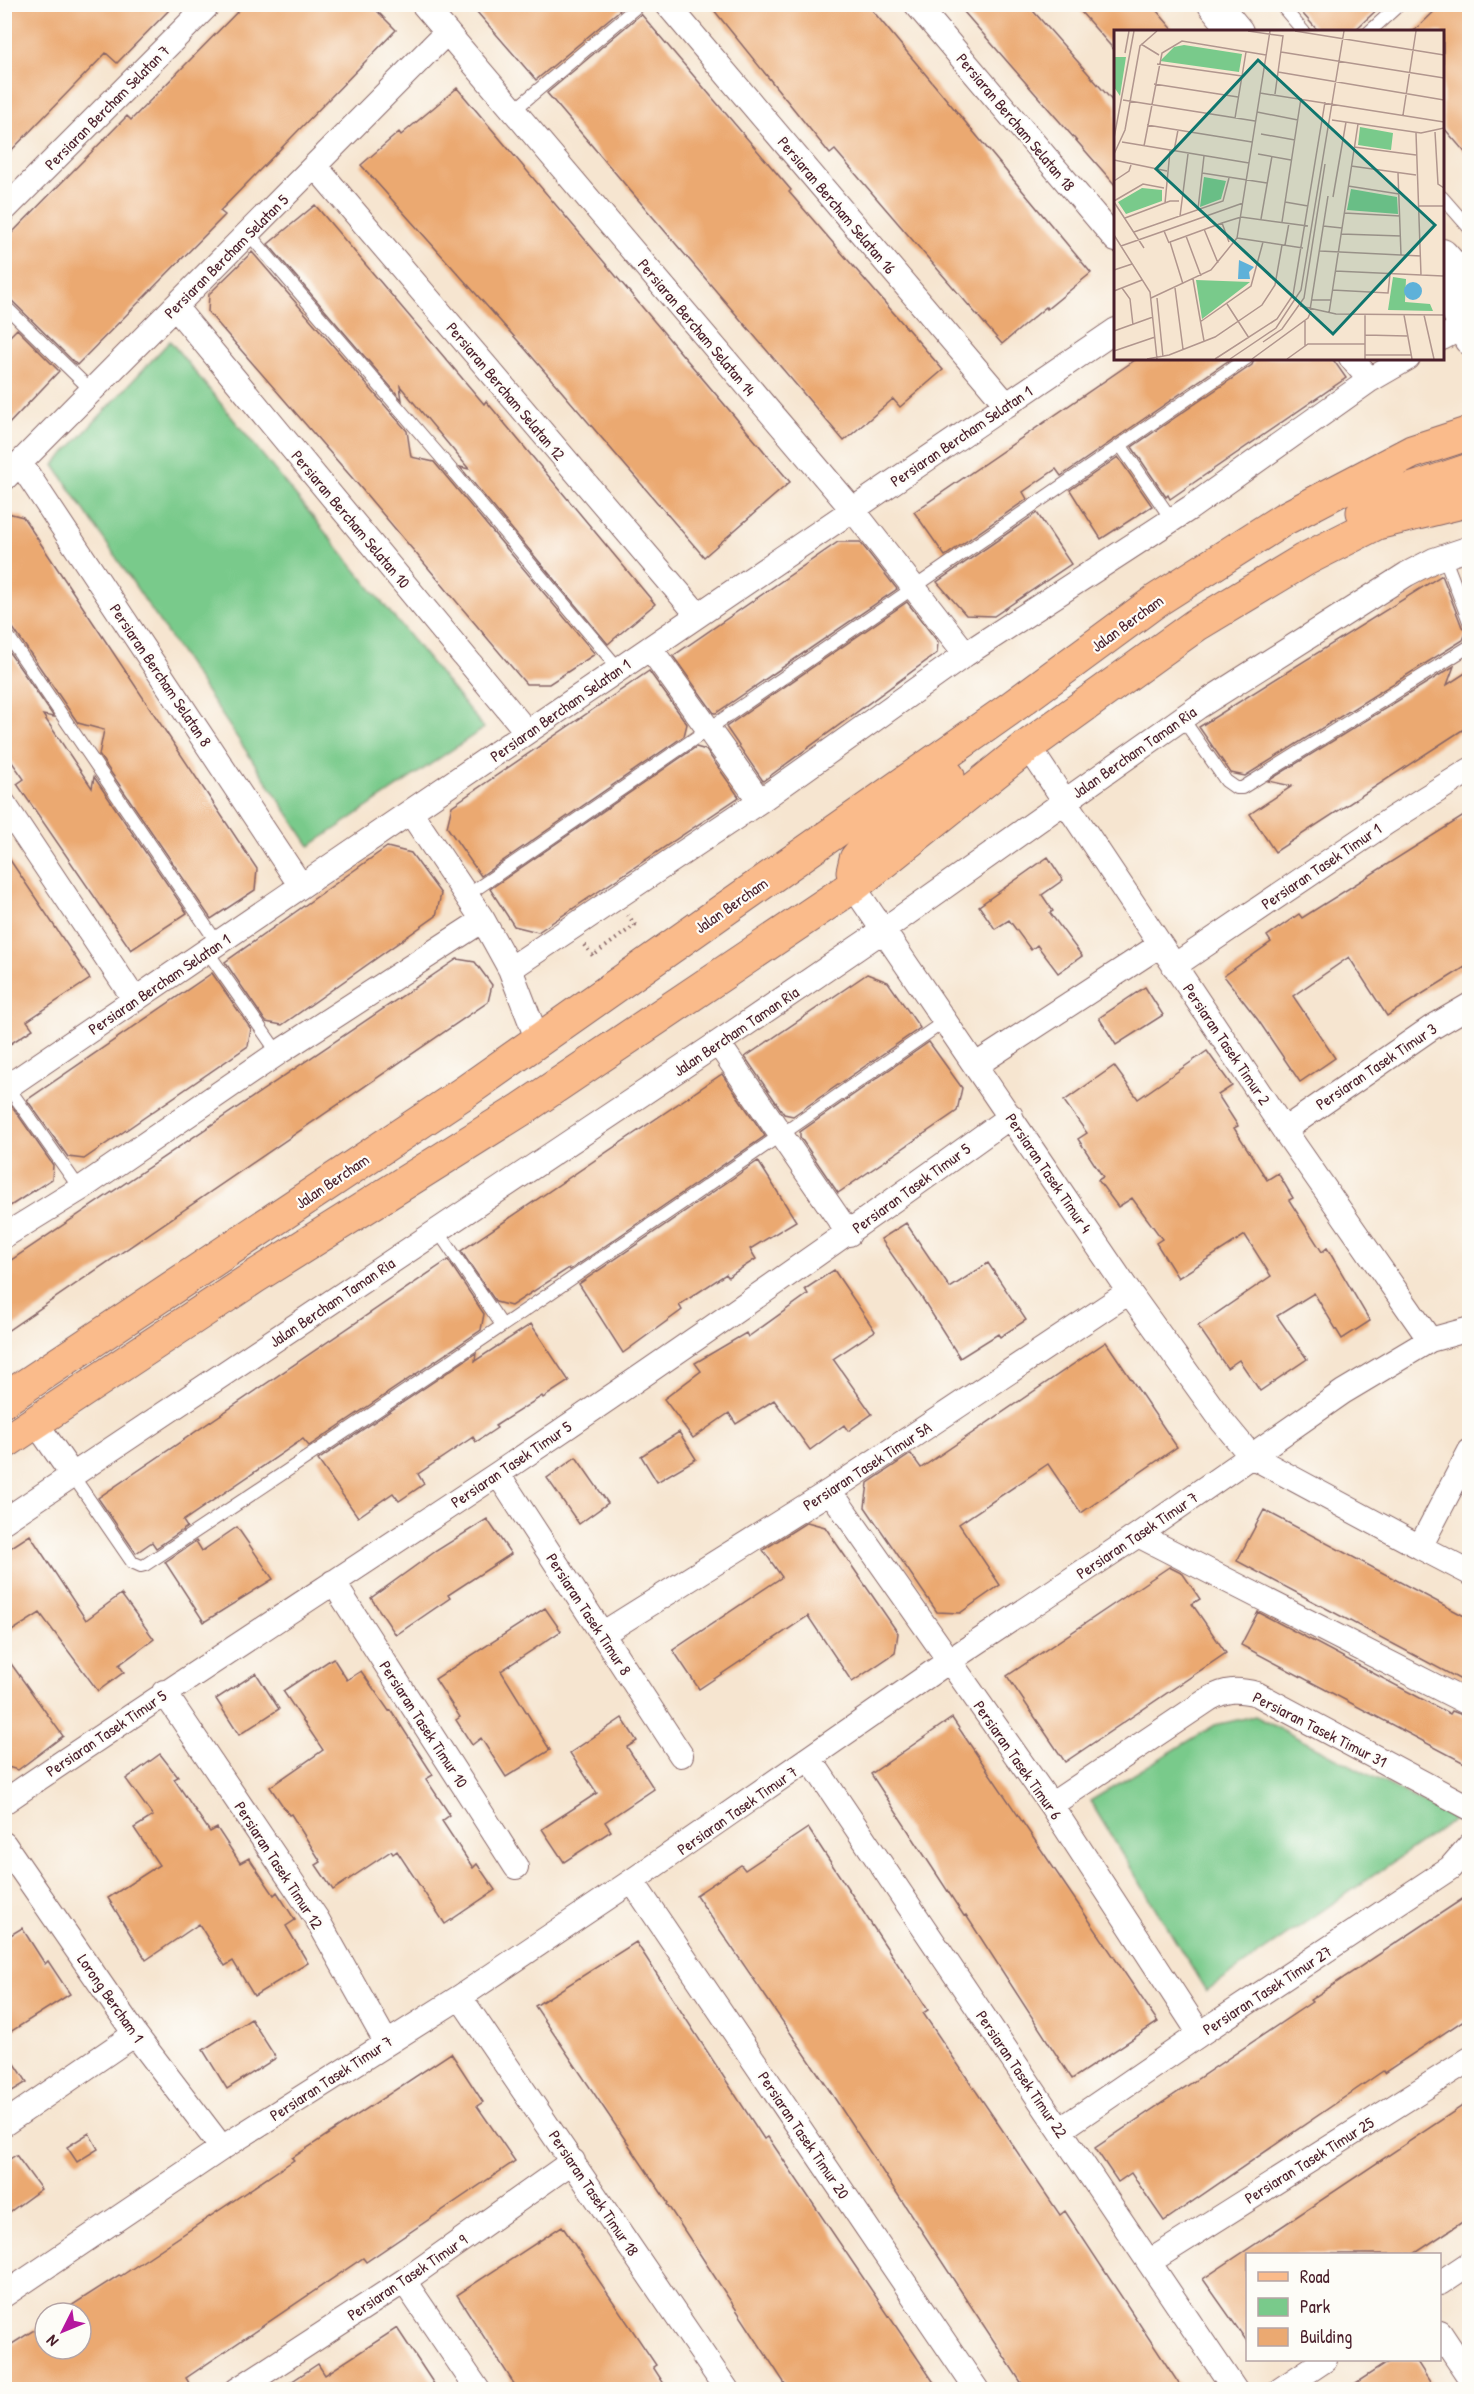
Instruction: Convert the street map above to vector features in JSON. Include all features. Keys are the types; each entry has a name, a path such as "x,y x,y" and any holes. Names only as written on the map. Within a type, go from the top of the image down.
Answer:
{"main road":[{"name":"Jalan Bercham","path":"4,1400 465,1092 1008,710 1157,600 1284,519 1412,452 1470,433"},
{"path":"1304,560 1335,528 1390,497 1470,470"},
{"path":"4,1443 256,1276 522,1109 852,886 1028,746 1196,625 1304,560 1377,523 1470,501"},
{"path":"852,886 853,868 856,859 864,849 987,743 1008,710"},
{"path":"353,1215 385,1177 519,1085 536,1063 538,1041"}],"street":[{"name":"Persiaran Bercham Selatan 7","path":"4,210 209,4"},
{"name":"Persiaran Bercham Selatan 14","path":"423,4 853,510 966,654"},
{"name":"Persiaran Bercham Selatan 16","path":"667,4 1007,405"},
{"name":"Persiaran Bercham Selatan 18","path":"916,4 1114,238"},
{"name":"Persiaran Bercham Selatan 5","path":"12,471 447,32"},
{"name":"Persiaran Bercham Selatan 12","path":"315,166 698,615"},
{"path":"1444,259 1459,313"},
{"name":"Persiaran Bercham Selatan 10","path":"175,307 527,732"},
{"name":"Persiaran Bercham Selatan 1","path":"6,1088 1114,331"},
{"path":"1353,360 1370,380"},
{"path":"510,969 760,801 966,654 1172,520 1370,380 1405,360"},
{"name":"Persiaran Bercham Selatan 8","path":"12,471 302,886"},
{"name":"Jalan Bercham Taman Ria","path":"4,1521 718,1043 882,931 1182,718 1407,574 1444,556 1470,548"},
{"path":"650,648 760,801"},
{"name":"Persiaran Tasek Timur 2","path":"1028,746 1284,1130 1430,1340"},
{"name":"Persiaran Tasek Timur 1","path":"1174,966 1387,822 1470,770"},
{"path":"4,804 135,1000"},
{"path":"411,813 483,920 510,969 538,1041"},
{"name":"Persiaran Tasek Timur 4","path":"852,886 1129,1292 1222,1421 1251,1456"},
{"path":"4,1236 80,1189 278,1053 483,920"},
{"path":"976,1065 1160,945"},
{"name":"Persiaran Tasek Timur 3","path":"1284,1130 1431,1028 1470,1005"},
{"path":"718,1043 849,1234"},
{"name":"Persiaran Tasek Timur 5","path":"4,1802 164,1692 498,1474 849,1234 1011,1116"},
{"name":"Persiaran Tasek Timur 5A","path":"602,1634 830,1491 1129,1292"},
{"name":"Persiaran Tasek Timur 7","path":"4,2295 222,2148 460,1997 810,1759 949,1661 1138,1535 1343,1392 1430,1340 1470,1329"},
{"path":"36,1423 74,1476"},
{"path":"1420,1547 1470,1451"},
{"path":"1251,1456 1470,1573"},
{"name":"Persiaran Tasek Timur 8","path":"498,1474 681,1755"},
{"name":"Persiaran Tasek Timur 6","path":"830,1491 1051,1805 1200,2034"},
{"path":"1138,1535 1470,1704"},
{"name":"Persiaran Tasek Timur 10","path":"333,1582 516,1867"},
{"name":"Persiaran Tasek Timur 31","path":"1051,1805 1209,1699 1221,1692 1238,1689 1257,1694 1470,1808"},
{"name":"Persiaran Tasek Timur 12","path":"164,1692 317,1919 386,2042"},
{"name":"Persiaran Tasek Timur 22","path":"810,1759 1149,2262 1223,2385"},
{"name":"Lorong Bercham 1","path":"4,1844 135,2034 222,2148"},
{"name":"Persiaran Tasek Timur 27","path":"1060,2130 1450,1868 1470,1845"},
{"name":"Persiaran Tasek Timur 20","path":"632,1881 977,2390"},
{"name":"Persiaran Tasek Timur 18","path":"460,1997 727,2390"},
{"path":"4,2124 135,2034"},
{"name":"Persiaran Tasek Timur 25","path":"1149,2262 1470,2059"},
{"name":"Persiaran Tasek Timur 9","path":"237,2390 404,2281 573,2161"},
{"path":"1441,2282 1470,2263"},
{"path":"404,2281 478,2390"},
{"path":"1441,2334 1470,2378"},
{"path":"1280,2390 1324,2361"}],"lane":[{"path":"513,111 640,4"},
{"path":"1280,4 1302,30"},
{"path":"1371,30 1400,4"},
{"path":"1444,198 1470,230"},
{"path":"248,233 439,454 619,669"},
{"path":"4,306 92,391"},
{"path":"466,896 1244,360"},
{"path":"1121,446 1172,520"},
{"path":"1444,556 1470,624"},
{"path":"4,630 212,947 278,1053"},
{"path":"1182,718 1226,781 1236,788 1242,788 1470,646"},
{"path":"74,1476 132,1562 141,1566 146,1565 781,1135 945,1020"},
{"path":"6,1088 80,1189"},
{"path":"438,1231 502,1325"}],"path":[{"path":"593,956 635,925"}],"green space":[{"path":"170,341 484,728 310,846 54,465"},
{"path":"1255,1716 1455,1819 1206,1991 1090,1801 1215,1725"}],"building":[{"path":"4,4 175,4 117,63 106,53 5,157"},
{"path":"245,4 370,4 396,30 220,211 225,215 77,365 10,299 4,297 4,241 127,116 131,120"},
{"path":"470,4 627,4 536,80"},
{"path":"709,4 867,4 1091,273 1002,344 835,150 830,154"},
{"path":"957,4 1027,4 1114,103 1114,184"},
{"path":"1074,4 1151,4 1173,30 1114,30 1114,50"},
{"path":"1294,4 1383,4 1355,30 1317,30"},
{"path":"1442,4 1470,4 1470,158 1444,128 1444,30 1415,30"},
{"path":"641,14 791,190 789,192 943,370 900,407 893,399 844,441 547,93"},
{"path":"457,88 790,482 704,557 527,351 361,165 399,132 401,135"},
{"path":"315,205 484,404 486,401 655,604 608,644 460,467 469,469 400,386 402,400 268,244"},
{"path":"252,252 407,431 411,457 434,462 595,654 549,684 526,684 360,487 208,312 209,294"},
{"path":"17,329 59,371 4,429 4,342"},
{"path":"1135,360 1229,360 1061,476 1056,469 1023,492 1027,499 945,556 914,512"},
{"path":"1254,360 1333,360 1346,378 1170,499 1168,495 1166,497 1132,447 1252,365"},
{"path":"1118,457 1152,506 1101,539 1070,490"},
{"path":"4,512 23,517 257,869 255,890 211,919 99,755 104,730 78,723 11,625 4,622"},
{"path":"1037,513 1071,564 994,616 966,615 937,582"},
{"path":"838,542 860,542 897,589 714,713 673,656"},
{"path":"1442,575 1462,627 1467,631 1463,640 1245,776 1231,773 1199,727"},
{"path":"907,602 938,642 937,653 763,781 726,727"},
{"path":"4,645 54,717 43,715 92,788 94,777 187,913 131,950 17,784 24,779 4,751"},
{"path":"1454,666 1447,685 1470,670 1470,725 1275,852 1250,814 1292,786 1268,781"},
{"path":"649,671 687,724 684,736 481,876 447,827 452,806"},
{"path":"696,747 706,750 739,797 538,932 514,926 490,889"},
{"path":"1470,812 1470,964 1387,1016 1349,957 1293,996 1335,1058 1300,1082 1258,1020 1224,976 1271,942 1267,936 1299,914 1302,918"},
{"path":"387,847 411,853 441,894 436,916 282,1025 266,1022 225,962"},
{"path":"4,851 90,979 27,1021 33,1029 4,1048"},
{"path":"1048,857 1063,880 1042,895 1053,911 1050,913 1082,956 1058,973 1037,945 1031,950 1009,920 995,929 979,906"},
{"path":"457,959 475,962 492,985 488,1002 4,1333 4,1265"},
{"path":"212,973 251,1029 248,1046 84,1159 68,1157 27,1100"},
{"path":"867,974 888,982 920,1028 793,1116 784,1114 745,1057"},
{"path":"1145,987 1163,1015 1116,1045 1099,1018"},
{"path":"929,1042 962,1088 957,1111 838,1193 800,1137 800,1132"},
{"path":"1207,1051 1232,1086 1218,1095 1238,1126 1234,1128 1267,1180 1278,1173 1293,1198 1289,1200 1322,1252 1327,1248 1370,1321 1342,1339 1314,1293 1277,1316 1307,1359 1260,1391 1239,1360 1227,1368 1198,1326 1271,1276 1245,1235 1178,1278 1156,1243 1162,1239 1132,1198 1118,1207 1098,1180 1103,1177 1078,1139 1087,1133 1064,1101 1114,1066 1138,1099"},
{"path":"722,1074 765,1136 570,1270 569,1268 511,1306 496,1302 461,1251"},
{"path":"9,1102 53,1165 52,1179 4,1210 4,1103"},
{"path":"758,1161 796,1221 750,1249 756,1259 728,1277 726,1274 679,1305 682,1310 623,1353 579,1284"},
{"path":"906,1223 950,1288 988,1263 1026,1320 1000,1337 998,1334 960,1358 881,1239"},
{"path":"448,1260 484,1314 481,1330 309,1446 303,1439 183,1521 187,1527 156,1548 152,1542 136,1553 98,1498"},
{"path":"834,1270 875,1331 833,1359 872,1414 848,1431 844,1425 810,1450 774,1400 736,1424 729,1413 693,1438 664,1399 701,1371 695,1363 746,1333 748,1337 808,1294 805,1289"},
{"path":"531,1324 569,1381 495,1426 497,1428 476,1442 473,1437 418,1474 424,1484 399,1501 393,1493 358,1517 318,1460 476,1353 475,1361"},
{"path":"1106,1342 1177,1447 1081,1513 1048,1464 959,1524 1000,1585 960,1613 937,1612 865,1507 868,1483 911,1454 921,1468"},
{"path":"679,1432 696,1459 657,1482 641,1456"},
{"path":"576,1457 608,1503 579,1524 547,1478"},
{"path":"1264,1510 1470,1619 1470,1688 1465,1686 1467,1683 1237,1561"},
{"path":"487,1519 511,1554 448,1595 450,1598 396,1635 371,1598 436,1551"},
{"path":"807,1522 825,1527 898,1633 895,1653 852,1682 808,1616 699,1689 673,1650 782,1577 763,1550"},
{"path":"237,1527 273,1579 204,1622 165,1562 196,1541 202,1551"},
{"path":"30,1535 86,1620 121,1594 154,1639 119,1665 124,1672 98,1691 40,1613 4,1636 4,1552"},
{"path":"1169,1567 1183,1574 1200,1599 1192,1604 1226,1653 1065,1762 1007,1676"},
{"path":"545,1608 561,1631 501,1671 550,1750 506,1777 481,1738 472,1745 456,1720 460,1717 435,1679"},
{"path":"1258,1612 1450,1714 1452,1711 1470,1718 1470,1766 1241,1645"},
{"path":"4,1654 63,1736 18,1770 4,1766"},
{"path":"333,1658 347,1680 361,1671 389,1711 391,1710 433,1775 426,1779 450,1815 442,1821 473,1868 477,1864 495,1890 445,1924 397,1851 393,1854 391,1851 333,1890 316,1865 321,1862 291,1814 289,1815 270,1787 323,1750 283,1691"},
{"path":"256,1673 279,1709 239,1735 216,1699"},
{"path":"622,1718 637,1741 627,1747 654,1789 605,1822 611,1831 564,1862 542,1829 597,1793 570,1753"},
{"path":"952,1718 1158,2022 1072,2079 871,1774"},
{"path":"160,1754 178,1777 174,1779 210,1832 217,1828 240,1863 249,1858 274,1895 277,1892 295,1920 286,1926 308,1963 254,1996 233,1961 225,1966 199,1924 146,1960 108,1898 159,1865 134,1828 153,1816 126,1779"},
{"path":"808,1828 928,2010 923,2013 1060,2215 1065,2211 1183,2390 1026,2390 822,2079 696,1895 741,1865 745,1870"},
{"path":"1470,1894 1470,2016 1384,2073 1383,2071 1164,2221 1131,2173 1118,2182 1095,2148 1312,2002 1310,2000"},
{"path":"22,1928 45,1964 48,1961 70,1994 4,2036 4,1939"},
{"path":"636,1942 764,2139 768,2137 939,2390 789,2390 668,2203 535,2006"},
{"path":"251,2019 276,2058 227,2089 203,2050"},
{"path":"4,2047 27,2082 4,2096"},
{"path":"451,2053 483,2102 477,2106 515,2161 366,2262 363,2258 186,2378 189,2383 180,2390 4,2390 4,2349 33,2331 33,2361 93,2361 93,2301 79,2301 119,2275 121,2276 294,2160 292,2158"},
{"path":"1470,2101 1470,2217 1416,2253 1246,2253 1246,2340 1203,2279"},
{"path":"89,2133 98,2149 77,2162 67,2147"},
{"path":"16,2155 41,2189 4,2216 4,2163"},
{"path":"562,2226 656,2365 653,2367 668,2390 518,2390 457,2295"},
{"path":"397,2328 438,2390 279,2390 318,2364 325,2375"},
{"path":"1389,2361 1417,2361 1435,2390 1345,2390"}]}
